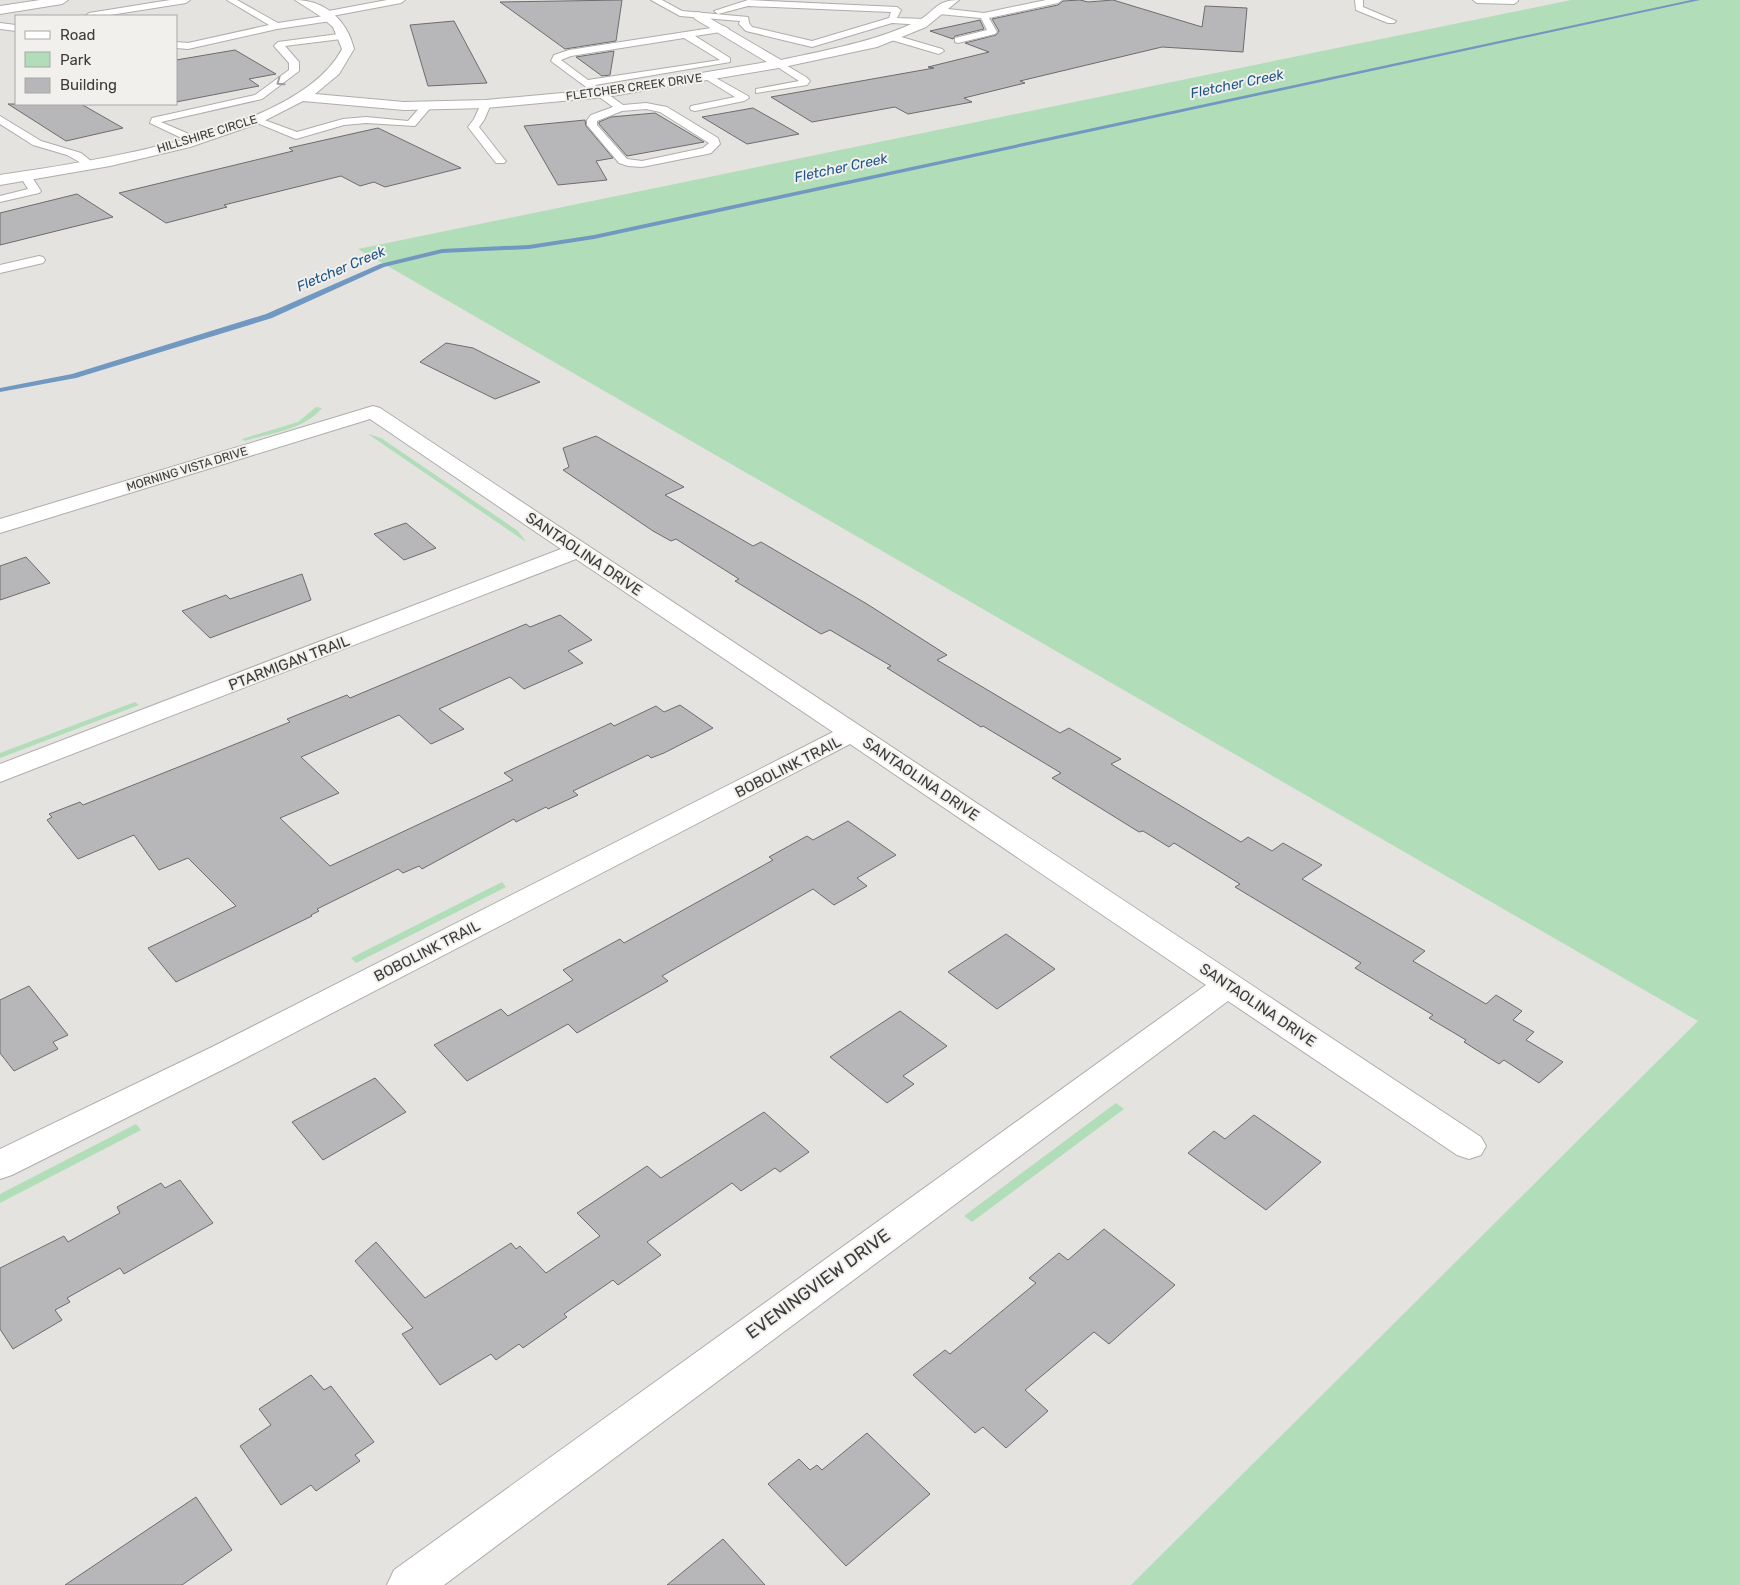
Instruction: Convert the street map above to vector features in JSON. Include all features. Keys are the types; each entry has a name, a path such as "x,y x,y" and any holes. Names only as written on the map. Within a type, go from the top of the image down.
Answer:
{"street":[{"path":"0,10 62,0"},
{"path":"301,0 328,16 339,25 346,36"},
{"name":"FLETCHER CREEK DRIVE","path":"301,97 404,106 427,106 486,104 600,93 780,64 872,44 924,22 953,0"},
{"path":"699,16 780,64"},
{"name":"HILLSHIRE CIRCLE","path":"0,180 90,165 194,140 255,120 301,97 333,74 348,49 346,36"},
{"name":"MORNING VISTA DRIVE","path":"0,526 373,412"},
{"name":"SANTAOLINA DRIVE","path":"373,412 1469,1146"},
{"name":"PTARMIGAN TRAIL","path":"0,774 578,550"},
{"name":"BOBOLINK TRAIL","path":"0,1165 233,1050 852,733"},
{"name":"EVENINGVIEW DRIVE","path":"409,1585 1228,985"}],"lane":[{"path":"96,15 186,0"},
{"path":"231,0 276,26"},
{"path":"654,0 680,13 745,19 744,24 749,28 812,44 892,20 924,22"},
{"path":"939,11 984,16 1058,0"},
{"path":"1358,0 1359,8 1391,21"},
{"path":"1477,0 1514,1"},
{"path":"178,45 188,46 394,1"},
{"path":"110,3 128,15"},
{"path":"699,16 748,4 897,10 892,20"},
{"path":"958,40 992,32 984,16"},
{"path":"0,26 15,28"},
{"path":"621,108 595,116 592,124 623,161 628,163 642,164 702,153 715,144 714,140 663,108 646,106 621,108 556,61 557,56 569,52 724,30"},
{"path":"586,83 727,60 686,35"},
{"path":"194,140 155,123 156,120 258,97 294,71 294,62 279,46 281,44 346,36"},
{"path":"891,37 939,51"},
{"path":"760,91 804,83 804,79 780,64"},
{"path":"695,108 744,98 707,76"},
{"path":"486,104 479,120 473,127 500,161"},
{"path":"255,120 296,136 343,122 366,120 411,124 427,106"},
{"path":"0,119 37,142 65,149 82,157 90,165"},
{"path":"0,200 35,190 26,176"},
{"path":"0,270 39,260"}],"green space":[{"path":"1571,0 1740,0 1740,1585 1131,1585 1698,1021 358,249"},
{"path":"316,407 322,408 315,415 296,426 245,441 242,439 298,422"},
{"path":"368,434 381,438 518,531 526,542"},
{"path":"135,702 139,705 0,758 0,753"},
{"path":"502,882 506,887 356,963 351,958"},
{"path":"1116,1103 1124,1109 972,1222 964,1216"},
{"path":"136,1124 141,1130 0,1203 0,1194"}],"building":[{"path":"622,0 616,41 565,49 500,2"},
{"path":"1080,0 1088,2 1113,0 1202,27 1205,6 1247,8 1243,52 1162,47 1020,81 1025,83 964,98 972,102 908,114 895,107 812,122 771,97 934,68 928,67 989,52 965,43 996,35 999,31 992,19 1058,5 1063,1"},
{"path":"980,20 984,29 955,36 953,39 930,31"},
{"path":"454,21 487,83 428,86 410,25"},
{"path":"235,50 276,74 249,79 259,86 178,102 178,60"},
{"path":"614,51 610,75 602,76 576,57"},
{"path":"8,104 83,105 123,128 66,141"},
{"path":"753,108 799,134 747,144 702,117"},
{"path":"655,113 704,142 627,156 599,124 599,122 611,117"},
{"path":"585,120 586,126 613,158 596,161 607,180 558,185 524,126"},
{"path":"378,128 461,168 385,187 374,182 360,186 341,176 224,205 227,207 166,223 119,193 293,151 289,148"},
{"path":"77,194 113,217 0,245 0,213"},
{"path":"446,343 473,348 540,382 495,399 420,362"},
{"path":"596,436 684,487 665,495 753,546 761,542 867,604 947,655 937,660 1060,733 1069,728 1121,759 1111,764 1241,842 1248,837 1272,851 1283,843 1322,865 1302,879 1425,951 1413,961 1486,1004 1496,995 1522,1011 1513,1020 1534,1032 1526,1040 1563,1062 1539,1083 1504,1060 1499,1064 1464,1042 1466,1040 1429,1018 1433,1015 1355,968 1361,963 1235,887 1240,884 1174,843 1169,847 1143,831 1139,832 1052,778 1061,773 983,726 981,727 887,668 891,666 830,630 821,634 735,581 739,579 676,539 671,541 653,531 563,470 569,467 563,448"},
{"path":"406,523 436,548 404,560 374,534"},
{"path":"26,557 50,583 0,600 0,566"},
{"path":"302,574 311,600 210,638 182,611 226,595 230,599"},
{"path":"560,615 592,640 568,651 583,663 524,689 510,677 439,709 464,729 431,744 399,715 301,757 339,793 280,818 330,866 513,780 504,773 611,723 614,726 656,706 664,712 680,705 713,728 664,753 651,758 648,755 573,791 578,795 548,809 546,807 516,822 514,819 422,869 419,866 403,873 398,869 317,909 319,911 312,916 176,982 148,948 236,906 188,858 159,870 134,835 78,859 47,820 52,817 49,814 80,802 83,805 201,758 290,722 287,719 347,695 350,698 526,624 530,627"},
{"path":"848,821 896,855 857,878 867,886 834,905 813,889 662,976 668,981 577,1033 568,1024 467,1081 434,1045 501,1009 508,1016 573,980 563,970 620,939 624,943 773,860 769,857 807,836 813,840"},
{"path":"1006,934 1055,969 997,1009 948,972"},
{"path":"29,986 68,1035 53,1042 58,1049 14,1071 0,1053 0,1000"},
{"path":"900,1011 947,1046 903,1076 914,1084 887,1103 830,1057"},
{"path":"375,1078 406,1112 323,1160 292,1122"},
{"path":"764,1112 809,1152 780,1172 775,1168 741,1191 732,1183 647,1242 661,1255 618,1285 613,1280 564,1314 567,1317 523,1348 519,1344 496,1360 491,1354 440,1385 402,1334 413,1328 355,1261 376,1242 425,1298 511,1243 516,1249 520,1246 546,1273 600,1236 577,1213 647,1166 661,1178"},
{"path":"1254,1115 1321,1162 1266,1210 1188,1153 1214,1131 1225,1139"},
{"path":"180,1180 213,1223 124,1274 120,1268 67,1298 70,1302 55,1310 62,1320 13,1349 0,1329 0,1268 64,1236 68,1242 120,1213 117,1207 161,1183 165,1188"},
{"path":"1104,1229 1175,1285 1109,1344 1094,1332 1025,1390 1048,1411 1006,1448 983,1427 975,1433 913,1375 945,1350 950,1354 1036,1283 1029,1278 1059,1253 1068,1260"},
{"path":"311,1375 324,1390 331,1386 374,1442 355,1455 360,1461 316,1491 311,1485 281,1505 240,1446 271,1425 259,1409"},
{"path":"867,1433 930,1494 846,1566 768,1484 799,1459 810,1470 817,1465 822,1470"},
{"path":"196,1497 232,1550 182,1585 65,1585"},
{"path":"723,1539 765,1585 667,1585"}],"waterway":[{"name":"Fletcher Creek","path":"0,390 73,376 269,316 382,265 442,251 529,247 594,237 1698,0"}]}
